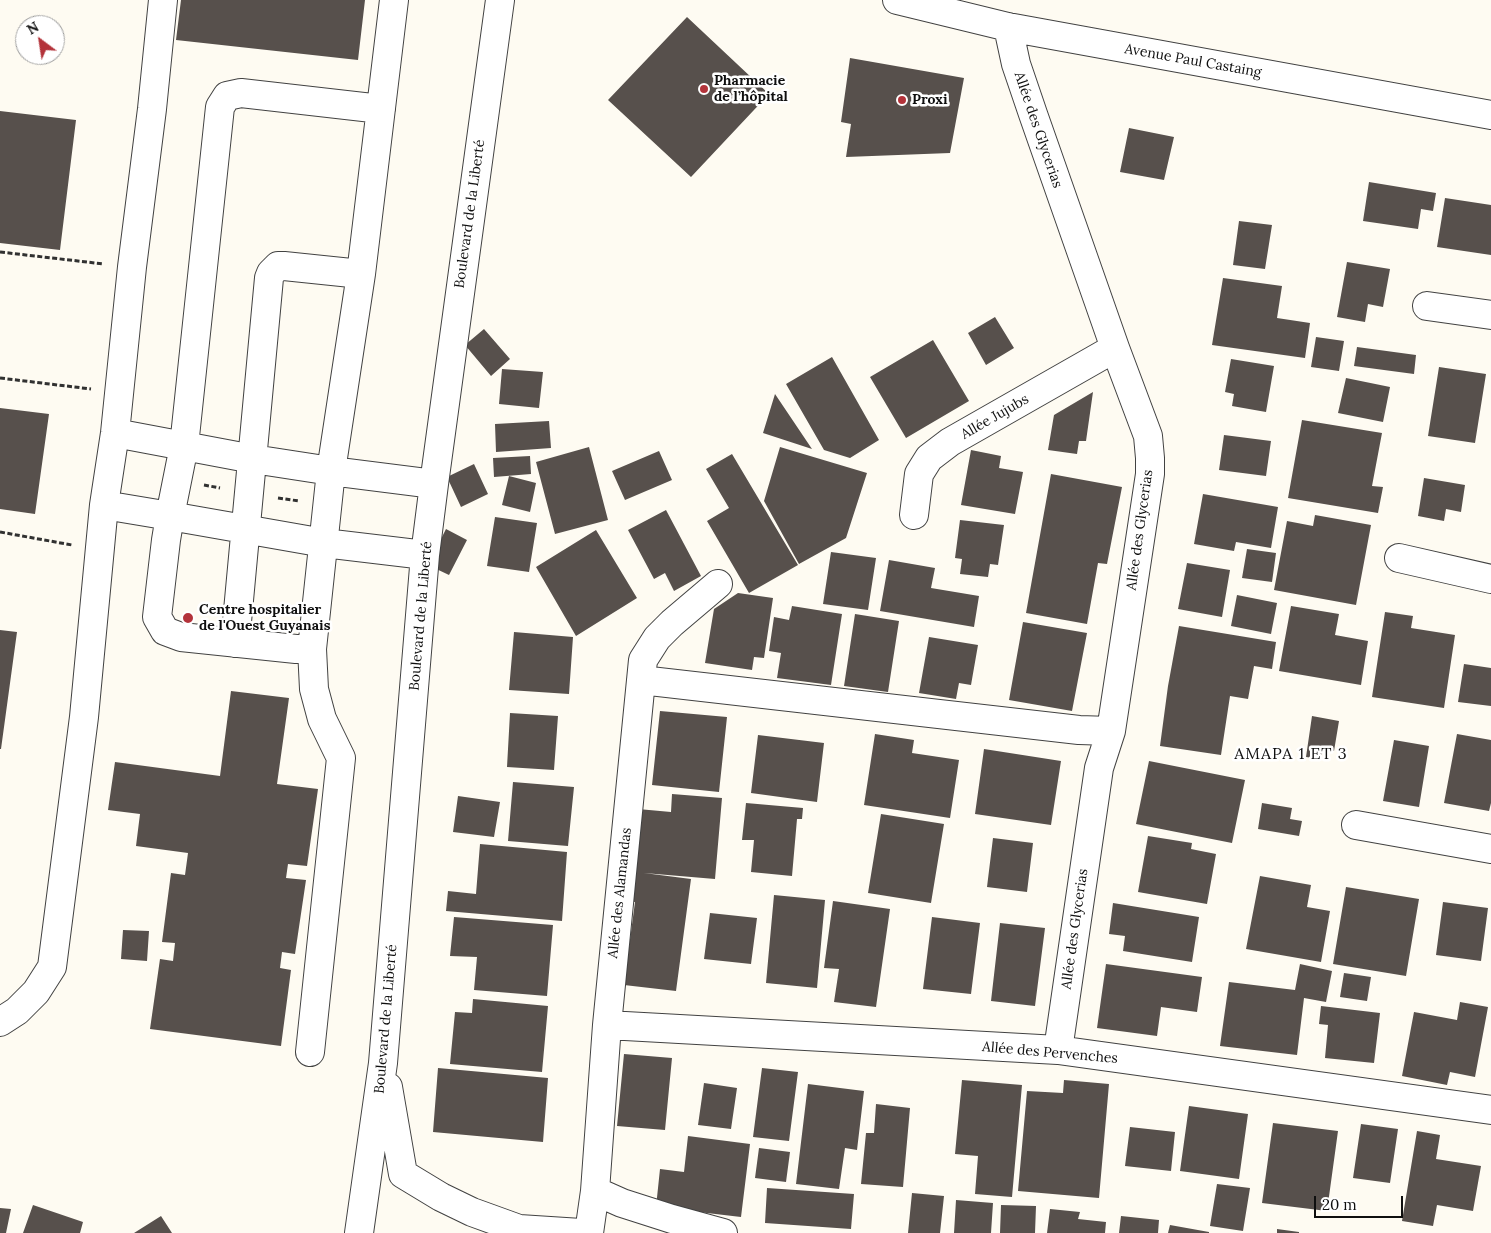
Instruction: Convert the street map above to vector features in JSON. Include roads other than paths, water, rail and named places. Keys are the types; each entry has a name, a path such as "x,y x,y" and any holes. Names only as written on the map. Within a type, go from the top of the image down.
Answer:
{"street":[{"path":"0,1022 17,1011 36,992 52,967 84,717 104,505 115,433 163,0"},
{"path":"310,1052 341,758 322,719 314,689 312,649 331,471 361,274 394,0"},
{"name":"Boulevard de la Liberté","path":"359,1233 384,1063 425,555 500,0"},
{"name":"Avenue Paul Castaing","path":"897,0 1008,27 1491,115"},
{"name":"Allée des Glycerias","path":"1008,27 1021,81 1148,436 1150,458 1150,474 1111,731 1099,768 1058,1050"},
{"path":"312,649 181,637 165,631 158,616 166,540 184,446 220,107 227,96 242,93 381,109"},
{"path":"235,642 269,278 278,266 361,274"},
{"path":"1427,306 1491,315"},
{"name":"Allée Jujubs","path":"914,515 918,474 929,458 950,442 1115,348"},
{"path":"115,433 253,459 434,484"},
{"path":"104,505 324,543 425,555"},
{"path":"1400,558 1491,579"},
{"name":"Allée des Alamandas","path":"589,1233 595,1191 607,1025 643,660 657,638 718,584"},
{"path":"641,680 1079,730 1111,731"},
{"path":"1356,825 1491,850"},
{"name":"Allée des Pervenches","path":"607,1025 1058,1050 1491,1110"},
{"path":"384,1063 403,1174 441,1197 472,1212 519,1229 581,1233"},
{"path":"595,1191 622,1203 723,1233"}],"place":[{"name":"Pharmacie de l’hôpital","path":"704,89"},
{"name":"Proxi","path":"902,100"},
{"name":"Centre hospitalier de l'Ouest Guyanais","path":"188,618"}],"district":[{"name":"AMAPA 1 ET 3","path":"1291,754"}]}
